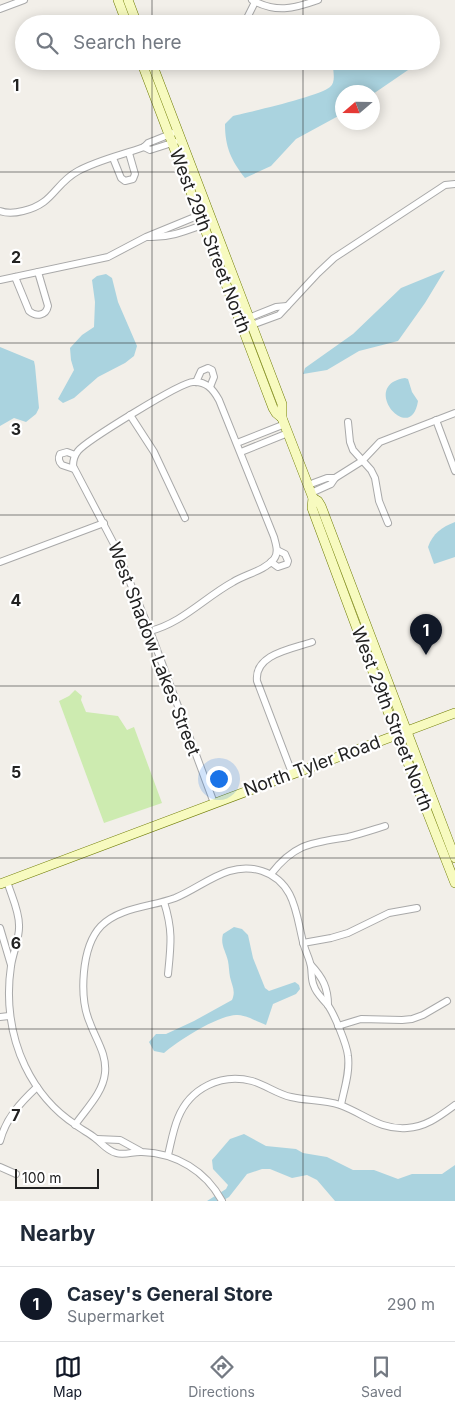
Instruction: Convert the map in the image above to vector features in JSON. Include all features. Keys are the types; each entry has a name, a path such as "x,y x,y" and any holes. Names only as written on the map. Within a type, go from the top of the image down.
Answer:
{"main road":[{"path":"118,0 127,15"},
{"path":"128,0 128,15"},
{"name":"West 29th Street North","path":"146,70 175,137"},
{"name":"West 29th Street North","path":"154,70 175,137 246,323 273,408 284,421 310,492 312,508 407,731 455,858"},
{"name":"West 29th Street North","path":"360,623 398,734 455,883"},
{"name":"North Tyler Road","path":"3,883 455,713"}],"street":[{"path":"0,9 24,0"},
{"path":"248,15 254,1 271,8 282,9 298,7 318,0"},
{"path":"0,211 8,214 43,204 77,171 144,147 148,143 175,137"},
{"path":"113,158 121,178 129,181 133,179 135,174 128,153"},
{"path":"246,323 279,315 334,258 439,189 455,184"},
{"path":"0,280 108,257 146,236 203,213"},
{"path":"146,236 160,238 172,236 207,223"},
{"path":"15,277 29,311 38,315 44,313 48,306 38,272"},
{"path":"246,323 266,311 276,307 288,306"},
{"path":"266,311 269,318"},
{"path":"196,382 201,371 208,368 212,370 214,377 210,387"},
{"path":"74,469 73,460 81,447 130,415 188,382 196,382 210,387 219,400 274,537 277,550 276,556 265,566 231,582 182,618 150,632"},
{"path":"310,492 331,484 335,478 362,461 380,442 455,413"},
{"path":"130,415 154,452 185,518"},
{"path":"436,420 455,471"},
{"path":"237,443 284,421"},
{"path":"348,422 350,442 353,450 371,470 375,478 379,501 388,523"},
{"path":"241,452 288,433"},
{"name":"West Shadow Lakes Street","path":"75,455 66,452 60,454 59,460 62,465 74,469 104,523 150,632 214,803"},
{"path":"0,562 104,523"},
{"path":"271,562 278,567 287,564 288,561 284,554 277,550"},
{"path":"292,773 256,674 258,667 264,660 312,642"},
{"path":"271,874 281,861 305,845 365,833 385,826"},
{"path":"75,1125 101,1088 105,1074 105,1060 84,1006 83,992 88,949 93,936 102,925 114,916 164,902 184,894 225,872 246,868 271,874 282,882 291,894 303,943 311,965 314,986 320,997 328,1005 343,1038 348,1056 348,1074 341,1105"},
{"path":"3,883 18,914 20,927 11,966 9,1016 24,1065 37,1087 62,1114 97,1139 103,1147 117,1154 131,1154 140,1151"},
{"path":"164,902 170,920 172,938 168,974"},
{"path":"303,943 340,936 389,913 417,908"},
{"path":"0,928 11,966"},
{"path":"311,965 321,976 328,992 328,1005"},
{"path":"338,1026 361,1019 412,1019 447,1001"},
{"path":"0,1017 9,1016"},
{"path":"168,1155 178,1118 187,1103 199,1090 213,1082 226,1079 254,1082 274,1092 293,1098 320,1099 341,1105 377,1124 398,1128 423,1125 455,1105"},
{"path":"0,1141 2,1128 16,1109 37,1087"},
{"path":"97,1139 120,1140 140,1151 168,1155 204,1176 222,1201"},
{"path":"0,1167 16,1174"}],"green space":[{"path":"75,690 82,696 81,700 86,712 118,716 127,730 134,727 162,803 104,823 59,701 69,696"}],"water":[{"path":"334,70 408,70 380,89 380,85 335,85 335,118 296,139 271,166 245,178 230,153 226,140 225,124 233,116 324,91 333,82"},
{"path":"445,270 425,303 398,341 359,351 327,370 303,374 305,368 353,334 401,288"},
{"path":"106,274 112,278 118,302 137,346 134,356 125,363 98,377 74,398 63,403 58,399 74,370 70,348 82,335 94,327 95,302 92,280 97,276"},
{"path":"0,347 34,361 39,408 36,414 26,422 14,418 0,426"},
{"path":"405,378 408,379 412,392 418,401 414,414 406,418 398,416 391,409 386,391 392,383"},
{"path":"455,522 455,557 434,564 428,547 432,538 438,531"},
{"path":"234,927 242,929 248,935 253,958 265,988 269,991 295,982 299,985 300,989 296,994 273,1004 266,1025 243,1016 228,1016 198,1030 164,1053 154,1051 149,1042 156,1034 166,1034 232,1000 234,994 222,938 223,934"},
{"path":"244,1134 266,1146 296,1149 303,1153 327,1157 353,1170 374,1170 398,1179 412,1174 442,1174 455,1165 455,1201 335,1201 317,1180 307,1175 292,1178 270,1169 262,1169 247,1174 229,1197 222,1201 207,1201 226,1189 228,1185 213,1169 212,1160 230,1139"}],"place":[{"name":"Casey's General Store","path":"426,655"}]}
